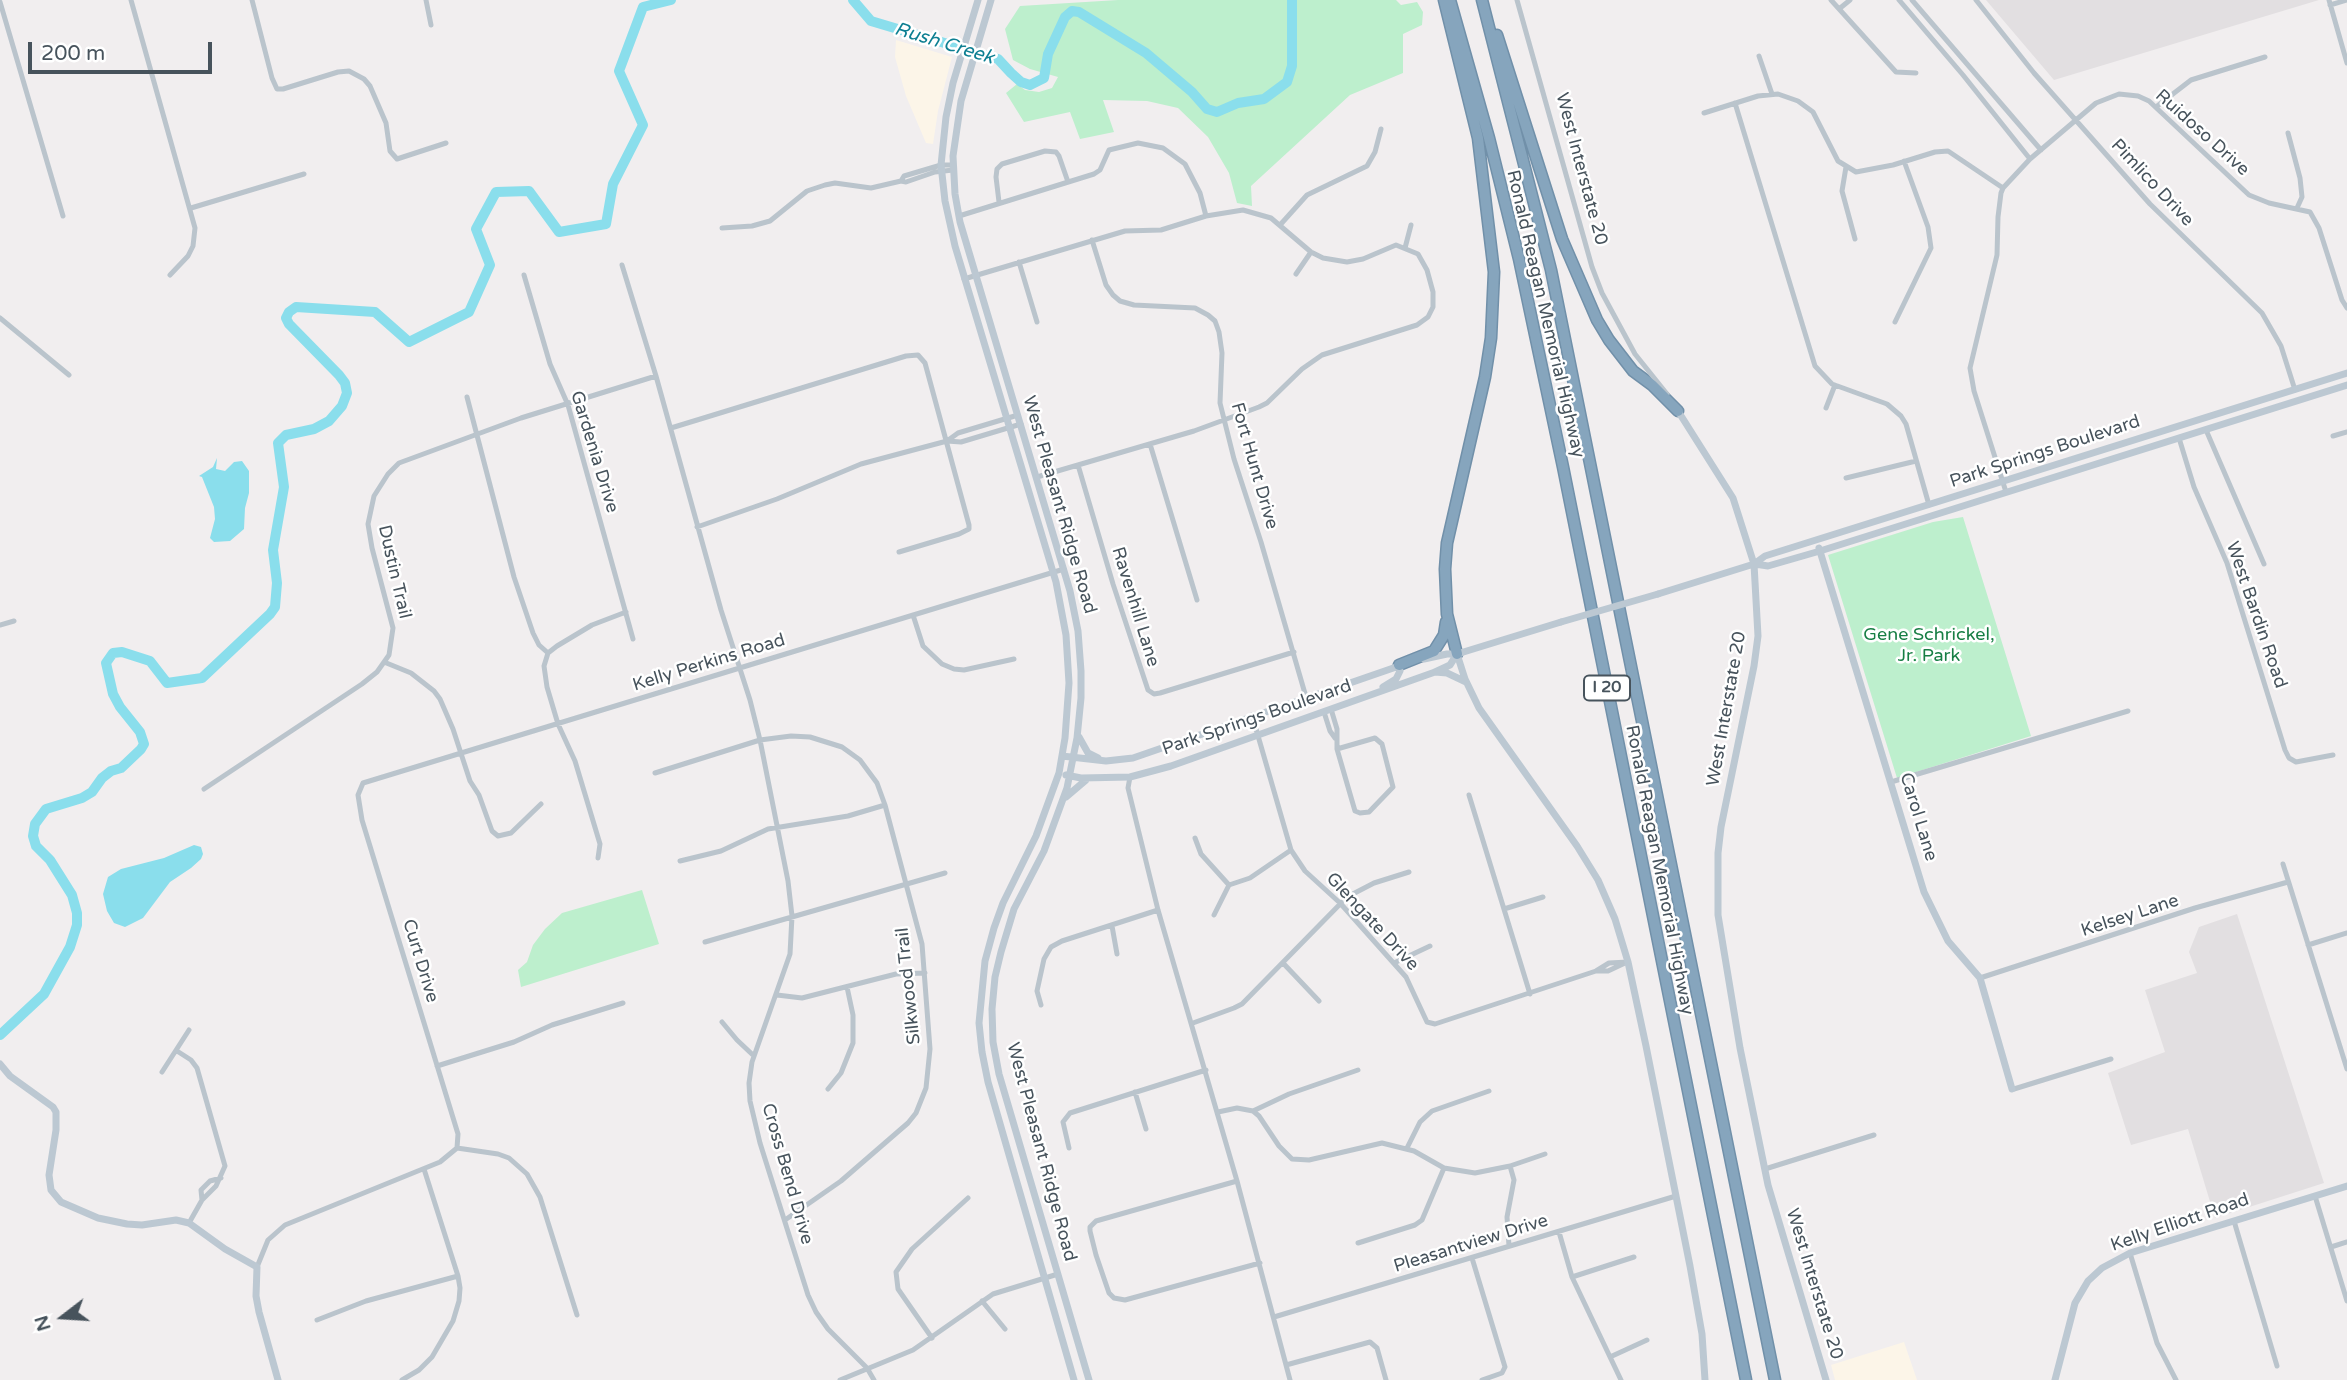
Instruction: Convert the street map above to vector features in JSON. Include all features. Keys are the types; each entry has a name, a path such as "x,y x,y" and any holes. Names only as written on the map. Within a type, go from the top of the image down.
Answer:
{"highway":[{"path":"1399,665 1426,655 1440,644 1444,635 1447,614 1447,543 1485,377 1494,301 1490,230 1478,138 1444,0"},
{"name":"Ronald Reagan Memorial Highway","path":"1450,0 1489,138 1519,259 1569,494 1746,1380"},
{"path":"1483,0 1507,61 1562,239 1597,320 1633,371 1678,411"},
{"name":"Ronald Reagan Memorial Highway","path":"1483,0 1549,258 1775,1380"},
{"path":"1633,371 1645,364"},
{"path":"1447,614 1457,654"}],"main road":[{"name":"West Pleasant Ridge Road","path":"978,0 946,117 941,168 945,201 964,279 1053,573 1062,608 1069,660 1069,699 1059,773 1036,836 1003,903 994,928 985,961 979,1023 988,1082 1074,1380"},
{"name":"West Pleasant Ridge Road","path":"991,0 961,101 953,168 959,216 1064,569 1072,601 1080,658 1081,698 1074,757 1063,800 1044,851 1014,909 995,977 993,1042 999,1074 1089,1380"},
{"name":"Park Springs Boulevard","path":"1062,756 1109,760 1133,758 1399,665 1457,654 1658,594 1754,564 1765,556 2347,373"},
{"name":"Park Springs Boulevard","path":"1754,564 1768,566 1820,551 2347,385"},
{"path":"2243,406 2246,417"},
{"name":"West Interstate 20","path":"1678,411 1733,498 1754,564 1758,636 1721,827 1718,853 1718,915 1739,1043 1765,1169 1781,1233 1826,1380"},
{"path":"2139,439 2142,450"},
{"name":"Carol Lane","path":"1817,541 1924,891 1948,941 1980,978 2013,1089"},
{"name":"Park Springs Boulevard","path":"1059,773 1090,778 1130,777 1171,766 1435,671 1450,664 1457,654"},
{"path":"1457,654 1466,682 1489,724 1549,805 1598,880 1615,919 1628,962 1677,1196 1699,1312 1705,1380"},
{"path":"1367,696 1396,679 1399,665"},
{"path":"1435,671 1447,673 1466,682"},
{"path":"1078,731 1088,753 1109,760"},
{"path":"1063,800 1075,787 1090,778"},
{"path":"0,1063 10,1076 53,1107 56,1130 49,1175 51,1190 61,1202 98,1218 127,1224 142,1225 176,1220 189,1223 225,1249 257,1267 256,1296 278,1380"},
{"name":"Kelly Elliott Road","path":"2055,1380 2071,1314 2082,1290 2102,1268 2130,1253 2347,1186"}],"street":[{"path":"131,0 195,228 193,246 188,256 170,275"},
{"path":"252,0 277,89 349,71 364,79 370,86 386,123 390,151 397,159 446,144"},
{"path":"426,0 431,25"},
{"name":"West Interstate 20","path":"1517,0 1592,267 1635,354 1678,411"},
{"path":"1831,0 1896,72 1916,73"},
{"path":"1839,9 1850,0"},
{"path":"1899,0 1964,75 2030,159"},
{"path":"1912,0 2041,150"},
{"name":"Pimlico Drive","path":"1976,0 2034,73 2150,204 2262,313 2281,346 2295,390"},
{"path":"2347,0 2330,2 2347,63"},
{"path":"0,2 63,216"},
{"path":"1759,56 1772,94"},
{"path":"2156,107 2192,80 2265,57"},
{"path":"1704,113 1772,94 1798,101 1813,113 1832,151 1846,167 1863,172 1935,152 1948,151 2003,188 1998,217 1997,255 1970,368 1974,391 2006,492"},
{"name":"Ruidoso Drive","path":"2003,188 2030,159 2076,118 2096,103 2119,94 2138,96 2156,107 2249,195 2269,203 2297,208"},
{"path":"1734,103 1815,366 1826,379 1836,385 1896,410 1906,424 1929,505"},
{"path":"1280,225 1307,195 1367,166 1375,152 1381,129"},
{"path":"2288,133 2300,178 2302,197 2297,208 2310,212 2315,218 2347,308"},
{"path":"959,216 1100,170 1109,150 1138,143 1163,148 1177,157 1189,171 1200,192 1206,216"},
{"path":"999,202 996,177 998,169 1002,164 1023,157 1045,151 1056,152 1068,182"},
{"path":"1895,322 1931,248 1928,227 1904,161"},
{"path":"1846,167 1842,191 1854,239"},
{"path":"722,228 752,226 769,221 807,191 825,185 835,183 871,188 901,181 904,176 953,168"},
{"path":"191,208 304,174"},
{"path":"964,279 1125,231 1170,228 1206,216 1243,210 1258,213 1280,225 1311,252 1323,258 1347,262 1363,259 1396,245 1405,248 1419,254 1431,281 1433,307 1428,317 1417,325 1322,355 1302,369 1267,403 1150,444 1038,477"},
{"path":"1405,248 1411,225"},
{"name":"Fort Hunt Drive","path":"1092,240 1106,285 1120,301 1134,305 1195,308 1214,321 1219,332 1222,353 1220,403 1234,459 1306,697"},
{"path":"1296,274 1311,252"},
{"path":"1019,262 1037,322"},
{"name":"Cross Bend Drive","path":"622,264 760,740 778,827 792,916 790,954 749,1074 750,1101 760,1143 808,1295 828,1329 867,1368 874,1380"},
{"name":"Gardenia Drive","path":"524,275 550,364 568,405 634,639"},
{"path":"0,318 69,375"},
{"path":"671,428 906,356 918,355 925,363 970,525 969,529 959,534 899,552"},
{"name":"Dustin Trail","path":"384,662 391,647 393,628 369,534 368,517 374,496 388,474 399,463 522,418 656,376"},
{"path":"1826,408 1836,385"},
{"path":"467,397 514,577 538,645 548,653"},
{"path":"1007,423 1018,415"},
{"path":"697,527 777,499 861,464 947,441 958,433 1007,423 1021,424"},
{"path":"2206,430 2264,564"},
{"path":"2333,436 2347,432"},
{"name":"West Bardin Road","path":"2179,438 2194,487 2227,563 2285,750 2289,758 2296,762 2333,755"},
{"path":"1150,444 1197,600"},
{"path":"1846,478 1916,461"},
{"name":"Ravenhill Lane","path":"1078,465 1148,690 1154,694 1160,693 1294,652"},
{"name":"Kelly Perkins Road","path":"363,783 1064,569"},
{"path":"598,858 600,844 575,761 558,724 544,674 548,653 592,625 626,612"},
{"path":"913,615 923,646 942,664 964,670 1014,659"},
{"path":"0,625 14,621"},
{"path":"204,789 362,684 377,672 384,662 399,666 434,691 446,709 487,823 498,836 511,833 541,804"},
{"path":"1327,711 1330,731 1336,738 1337,749 1355,811 1369,812 1392,790 1394,784 1382,744 1376,738 1337,749"},
{"path":"1891,782 2128,711"},
{"name":"Glengate Drive","path":"1252,715 1291,850 1306,870 1394,963 1414,990 1427,1021 1432,1024 1596,971 1604,972 1610,967 1628,962"},
{"name":"Silkwood Trail","path":"654,774 760,740 791,736 810,737 842,747 860,760 869,771 885,805 922,944 930,1049 929,1072 916,1113 894,1136 841,1181 785,1220"},
{"path":"1130,777 1128,788 1158,911 1193,1023 1290,1380"},
{"name":"Curt Drive","path":"363,783 358,795 358,805 458,1134 457,1148"},
{"path":"1469,795 1530,994"},
{"path":"680,861 721,851 778,827 848,816 885,805"},
{"path":"1195,838 1200,854 1229,885"},
{"path":"1214,915 1229,885 1250,878 1291,850"},
{"path":"2283,864 2347,1069"},
{"path":"1193,1023 1234,1009 1242,1003 1340,903 1362,888 1409,872"},
{"path":"705,942 945,873"},
{"name":"Kelsey Lane","path":"1980,978 2195,908 2288,882"},
{"path":"1504,909 1543,897"},
{"path":"1041,1005 1037,991 1044,959 1051,947 1062,940 1158,911"},
{"path":"1112,926 1117,954"},
{"path":"2308,945 2347,933"},
{"path":"1394,963 1430,946"},
{"path":"1283,963 1319,1001"},
{"path":"777,995 802,998 896,974 925,973"},
{"path":"828,1089 841,1073 853,1042 853,1016 847,987"},
{"path":"437,1066 623,1003"},
{"path":"722,1022 754,1056"},
{"path":"162,1072 189,1030"},
{"path":"177,1051 191,1060 197,1068 225,1161 221,1178 211,1181 201,1190 202,1200 189,1223"},
{"path":"2013,1089 2111,1059"},
{"path":"1069,1148 1063,1125 1066,1115 1206,1070"},
{"path":"1253,1111 1289,1094 1358,1070"},
{"path":"1135,1091 1146,1129"},
{"path":"1407,1148 1420,1122 1432,1111 1489,1091"},
{"path":"1218,1112 1237,1108 1253,1111 1292,1159 1309,1160 1376,1144 1407,1148 1444,1168 1475,1173 1510,1166 1545,1154"},
{"path":"1765,1169 1874,1135"},
{"path":"257,1267 268,1240 285,1225 424,1169 447,1158 457,1148 498,1154 509,1158 527,1174 540,1197 577,1315"},
{"path":"1509,1246 1507,1217 1514,1180 1510,1166"},
{"path":"1358,1243 1415,1225 1422,1220 1444,1168"},
{"path":"402,1380 426,1364 449,1330 459,1301 458,1276 424,1169"},
{"path":"1237,1181 1093,1223 1090,1231 1104,1280 1109,1293 1116,1299 1125,1300 1260,1263"},
{"name":"Pleasantview Drive","path":"1274,1317 1677,1196"},
{"path":"2315,1196 2347,1301"},
{"path":"932,1338 898,1289 896,1272 912,1249 968,1198"},
{"path":"2234,1221 2277,1366"},
{"path":"1559,1232 1572,1277 1621,1380"},
{"path":"2331,1247 2347,1242"},
{"path":"2130,1253 2157,1343 2176,1380"},
{"path":"1572,1277 1634,1257"},
{"path":"1472,1258 1504,1371 1482,1380"},
{"path":"840,1380 913,1350 982,1301 1006,1289 1058,1274"},
{"path":"317,1320 366,1301 458,1276"},
{"path":"982,1301 1005,1329"},
{"path":"1610,1357 1647,1340"},
{"path":"1286,1365 1370,1342 1377,1348 1386,1380"}],"shaded area":[{"path":"1986,0 2319,0 2054,80"},
{"path":"896,40 952,57 938,111 933,144 926,143 906,96 895,57"},
{"path":"2237,914 2324,1183 2215,1218 2188,1129 2131,1145 2108,1073 2165,1052 2145,990 2197,973 2189,952 2199,927"},
{"path":"1904,1342 1917,1380 1835,1380 1831,1365"}],"green space":[{"path":"1118,0 1396,0 1401,5 1417,2 1423,12 1422,25 1403,34 1403,73 1350,95 1251,186 1252,206 1237,203 1229,173 1208,137 1178,108 1147,101 1103,100 1114,132 1080,139 1070,112 1024,122 1006,93 1017,84 1025,90 1039,92 1052,88 1058,77 1030,69 1013,60 1005,29 1020,6"},
{"name":"Gene Schrickel, Jr. Park","path":"1963,517 2031,736 1897,778 1828,555 1933,522"},
{"path":"642,890 659,944 521,987 518,970 527,962 533,945 545,929 562,913"}],"water":[{"path":"217,458 216,469 225,471 234,462 242,461 249,471 249,493 244,529 230,541 214,542 210,538 215,519 214,507 202,477 199,476 213,467"},
{"path":"194,845 201,847 201,859 170,882 143,918 125,927 114,923 107,911 103,894 108,877 121,869 164,858"}],"waterway":[{"name":"Rush Creek","path":"0,1035 44,994 70,947 77,925 72,895 50,860 36,846 33,836 35,824 46,809 82,798 92,792 102,778 121,768 144,744 140,732 113,694 106,663 113,653 122,652 150,661 167,683 202,678 275,607 277,583 273,550 284,487 278,443 286,435 314,429 329,421 342,406 347,393 345,383 339,375 289,324 286,318 289,312 296,307 375,312 409,342 469,312 490,265 476,229 496,192 529,191 559,232 606,224 613,184 643,125 619,71 643,7 671,0"},
{"name":"Rush Creek","path":"853,0 871,21 998,59 1021,82 1030,85 1044,78 1048,54 1065,17 1072,11 1079,12 1146,53 1192,92 1207,109 1217,112 1238,103 1264,99 1287,82 1292,66 1292,0"}]}
